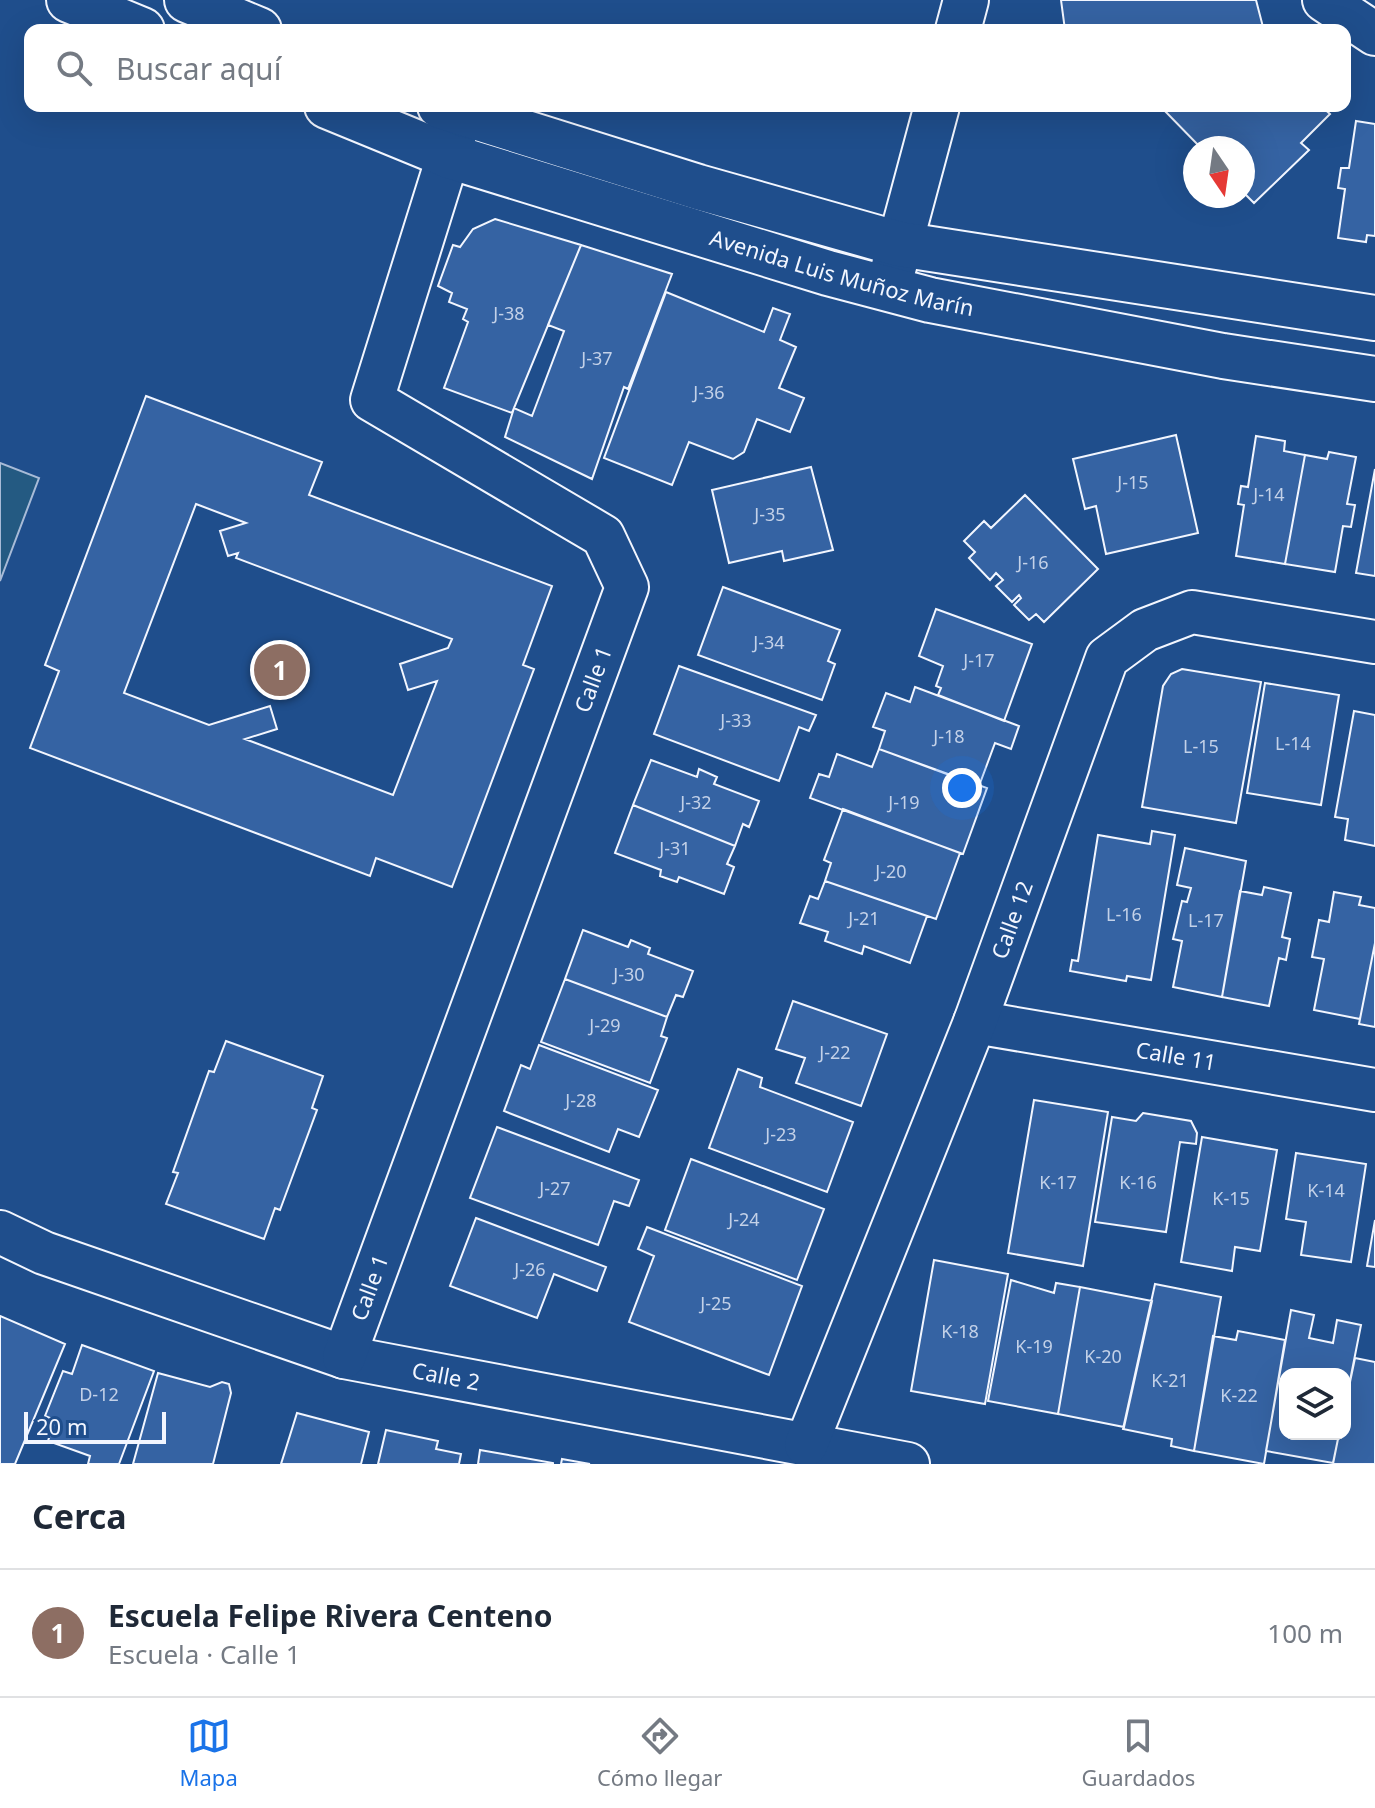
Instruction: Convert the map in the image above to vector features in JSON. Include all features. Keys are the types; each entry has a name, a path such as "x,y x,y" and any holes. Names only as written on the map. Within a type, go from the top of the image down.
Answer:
{"main road":[{"path":"69,0 127,24"},
{"path":"187,0 245,24"},
{"path":"960,24 966,0"},
{"name":"Avenida Luis Muñoz Marín","path":"342,112 449,156 888,288 1223,356 1375,379"},
{"name":"Avenida Luis Muñoz Marín","path":"457,112 899,244 1375,318"},
{"path":"888,288 935,112"}],"street":[{"path":"1324,0 1375,34"},
{"name":"Calle 1","path":"344,1357 627,587 603,536 372,400 449,156 450,112"},
{"name":"Calle 12","path":"806,1445 975,1022 1107,658 1145,630 1192,612 1375,642"},
{"name":"Calle 11","path":"975,1022 1375,1090"},
{"name":"Calle 2","path":"0,1232 44,1253 344,1357 908,1464"}],"shaded area":[{"path":"0,463 39,478 0,581"}],"building":[{"path":"1061,0 1256,0 1262,24 1064,24"},
{"path":"1166,112 1328,112 1330,114 1301,143 1309,150 1255,202 1255,136 1189,136"},
{"path":"1356,121 1375,124 1375,236 1367,235 1366,242 1338,238 1345,189 1338,188 1341,168 1349,168"},
{"path":"495,219 581,245 512,413 444,388 468,322 463,319 467,309 449,302 452,293 438,286 453,245 460,247 473,229"},
{"path":"581,245 672,274 628,389 624,387 592,479 505,437 514,408 532,416 564,331 548,325"},
{"path":"666,292 764,332 773,308 790,314 780,340 796,347 779,388 804,398 790,432 757,419 744,452 733,459 689,442 672,485 604,458"},
{"path":"146,396 322,462 309,495 552,586 523,665 534,669 452,887 376,858 370,876 30,748 59,671 45,665","holes":["196,504 246,523 220,531 228,556 238,553 236,558 452,639 448,648 400,664 408,690 437,681 393,795 245,739 277,729 270,706 209,725 124,693"]},
{"path":"1176,435 1198,533 1106,554 1096,506 1085,509 1073,459"},
{"path":"1256,436 1285,441 1284,451 1305,455 1285,564 1236,556 1244,505 1238,504 1241,486 1248,487"},
{"path":"1329,452 1356,457 1347,504 1355,505 1351,527 1343,526 1335,572 1285,564 1305,455 1327,459"},
{"path":"811,467 833,550 784,561 782,551 729,563 712,490"},
{"path":"1375,469 1375,576 1356,573"},
{"path":"1025,495 1098,569 1044,622 1036,614 1029,620 1014,605 1021,598 1019,595 1012,602 996,586 1003,580 996,573 990,580 969,558 975,552 964,541 984,521 991,528"},
{"path":"723,587 840,630 828,661 835,664 822,700 698,655"},
{"path":"936,609 1032,644 1004,721 938,695 941,688 936,686 943,666 919,656"},
{"path":"679,666 816,715 809,731 799,727 779,781 654,734"},
{"path":"1182,669 1261,682 1236,823 1142,807 1163,686 1171,674"},
{"path":"1265,683 1339,695 1321,805 1247,793"},
{"path":"915,687 1019,726 1011,749 995,743 979,786 879,749 885,731 873,727 886,693 910,702"},
{"path":"1354,711 1375,715 1375,846 1345,840 1348,819 1335,817"},
{"path":"879,749 987,788 963,854 810,798 819,774 829,777 837,754 872,767"},
{"path":"651,760 697,777 699,769 717,777 714,784 759,801 749,827 743,824 735,846 633,805"},
{"path":"633,805 735,846 727,864 734,867 724,894 679,877 677,882 660,876 661,870 615,853"},
{"path":"843,809 960,853 936,919 825,881 831,863 824,860"},
{"path":"1152,831 1175,835 1151,980 1127,976 1126,981 1070,971 1072,960 1078,961 1098,835 1150,844"},
{"path":"1185,848 1246,861 1222,997 1173,987 1182,941 1173,939 1182,901 1187,902 1191,888 1177,885"},
{"path":"825,881 927,916 910,963 864,946 862,954 825,941 828,932 800,923 810,896 818,899"},
{"path":"1264,887 1291,893 1282,937 1290,939 1286,960 1279,958 1269,1006 1222,997 1240,891 1262,895"},
{"path":"1334,892 1361,897 1359,905 1375,908 1375,943 1360,1019 1314,1010 1324,959 1312,957 1319,920 1329,922"},
{"path":"583,930 628,947 631,940 650,948 648,954 693,971 683,997 676,995 667,1017 565,979"},
{"path":"1375,943 1375,1027 1359,1024"},
{"path":"565,979 667,1017 661,1036 667,1038 650,1083 541,1042"},
{"path":"793,1001 887,1034 861,1106 796,1083 805,1058 776,1049"},
{"path":"226,1041 323,1076 312,1108 317,1110 280,1210 275,1208 264,1239 166,1204 178,1173 173,1172 209,1071 214,1072"},
{"path":"539,1045 658,1090 639,1137 618,1129 609,1152 504,1111 521,1065 530,1069"},
{"path":"738,1069 762,1078 760,1087 853,1122 827,1192 709,1148"},
{"path":"1034,1100 1108,1112 1083,1266 1008,1253"},
{"path":"1143,1113 1191,1121 1197,1133 1196,1144 1180,1142 1166,1232 1095,1222 1112,1117 1136,1121"},
{"path":"497,1127 639,1180 629,1206 614,1201 598,1245 470,1198"},
{"path":"1202,1137 1277,1150 1260,1251 1235,1247 1232,1271 1181,1262"},
{"path":"1296,1153 1366,1164 1351,1262 1301,1255 1306,1222 1286,1219"},
{"path":"691,1159 824,1209 797,1280 665,1230"},
{"path":"476,1218 606,1267 597,1291 554,1274 537,1318 450,1286"},
{"path":"1375,1220 1375,1267 1367,1266"},
{"path":"647,1227 802,1286 769,1375 629,1322 654,1256 638,1249"},
{"path":"934,1260 1008,1274 985,1404 911,1391"},
{"path":"1011,1280 1054,1293 1056,1283 1080,1287 1058,1414 988,1401"},
{"path":"1155,1284 1221,1297 1194,1451 1171,1446 1172,1439 1123,1429"},
{"path":"1080,1287 1152,1301 1124,1427 1058,1414"},
{"path":"1291,1310 1314,1315 1309,1338 1333,1343 1337,1320 1361,1325 1351,1376 1351,1368 1281,1368"},
{"path":"0,1316 65,1344 15,1464 0,1464"},
{"path":"1238,1331 1285,1340 1264,1464 1194,1451 1213,1336 1236,1340"},
{"path":"82,1345 154,1371 119,1464 88,1464 90,1456 48,1441 55,1420 45,1416 63,1371 72,1374"},
{"path":"1355,1358 1375,1362 1375,1464 1333,1464 1338,1440 1351,1440 1351,1377"},
{"path":"158,1373 210,1387 222,1382 229,1384 231,1393 213,1464 133,1464"},
{"path":"1279,1378 1279,1440 1338,1440 1333,1463 1266,1451"},
{"path":"297,1413 369,1432 361,1464 281,1464"},
{"path":"386,1430 438,1441 436,1449 461,1454 459,1464 378,1464"},
{"path":"480,1450 553,1463 553,1464 478,1464"},
{"path":"562,1459 590,1464 561,1464"}],"place":[{"name":"Escuela Felipe Rivera Centeno","path":"280,670"}]}
